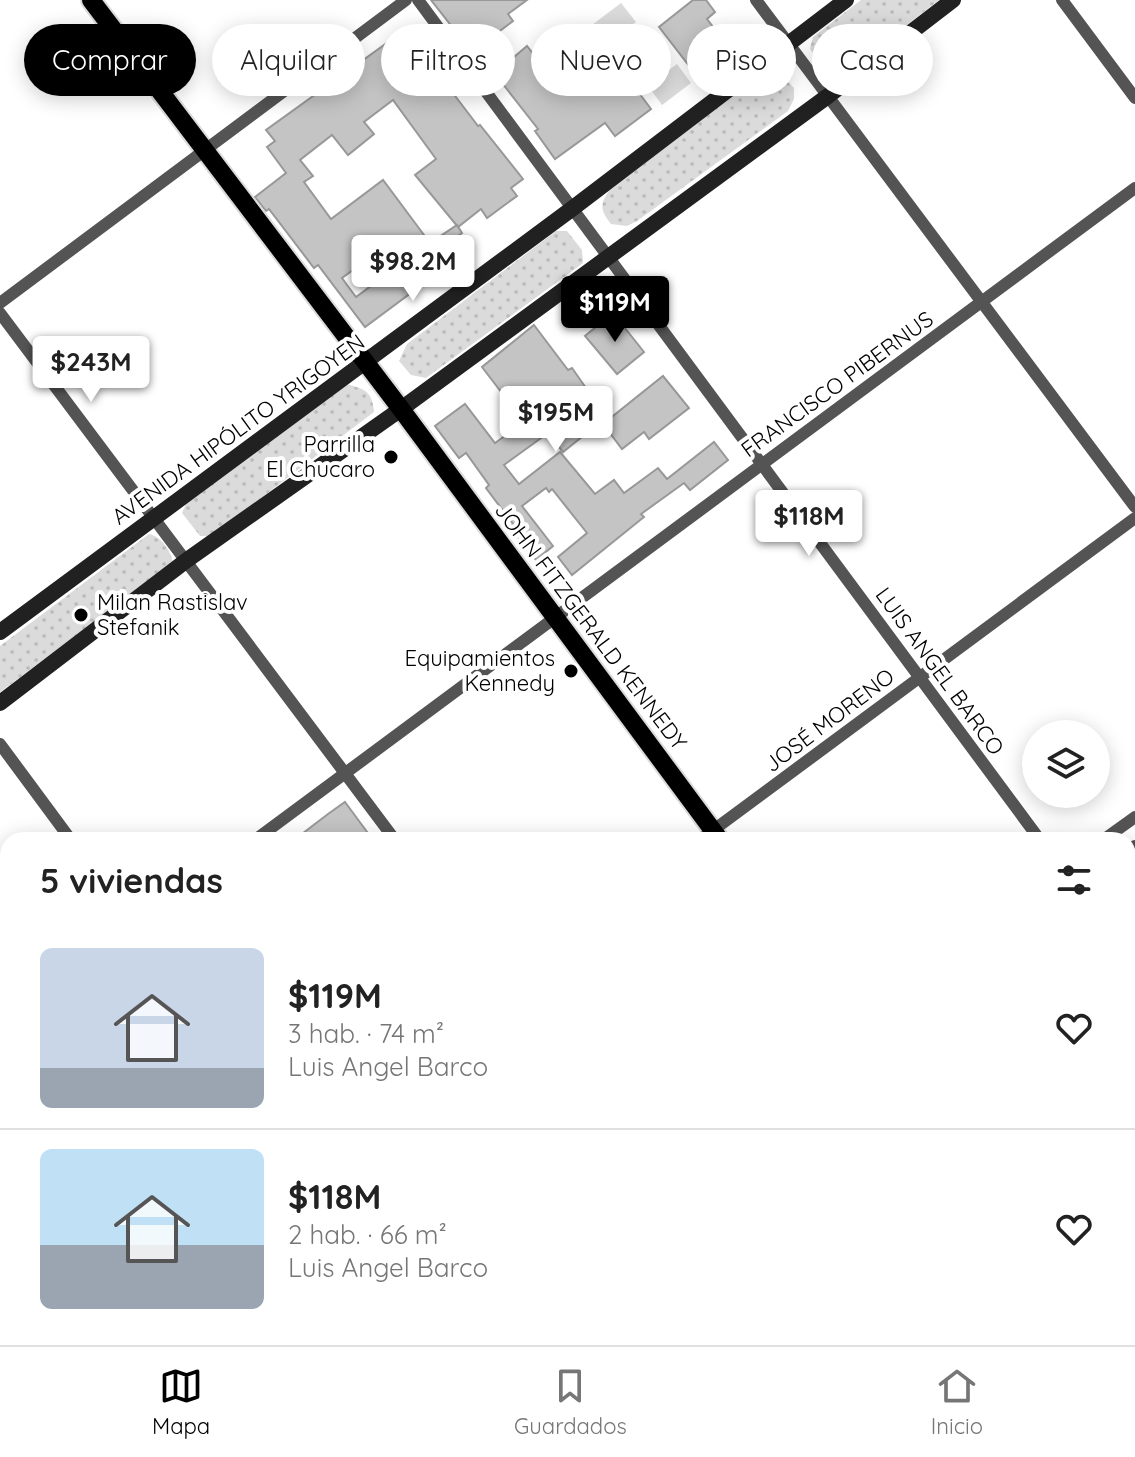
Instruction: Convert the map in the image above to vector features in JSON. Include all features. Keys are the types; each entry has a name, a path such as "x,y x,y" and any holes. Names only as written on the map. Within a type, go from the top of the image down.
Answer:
{"main road":[{"name":"JOHN FITZGERALD KENNEDY","path":"91,0 401,409 707,832"},
{"name":"AVENIDA HIPÓLITO YRIGOYEN","path":"796,38 846,0"},
{"path":"922,24 953,0"},
{"name":"AVENIDA HIPÓLITO YRIGOYEN","path":"0,632 720,96"},
{"path":"0,703 187,560 401,409 828,96"}],"street":[{"path":"0,303 406,0"},
{"name":"LUIS ANGEL BARCO","path":"418,0 1034,832"},
{"path":"756,0 774,24"},
{"path":"1062,0 1135,98"},
{"path":"796,53 812,74"},
{"path":"828,96 1135,507"},
{"name":"FRANCISCO PIBERNUS","path":"266,832 1135,188"},
{"path":"0,313 389,832"},
{"name":"JOSÉ MORENO","path":"718,832 1135,518"},
{"path":"0,744 65,832"},
{"path":"1114,832 1135,817"}],"green space":[{"path":"861,0 939,0 908,24 830,24"},
{"path":"621,3 636,22 633,24 593,24"},
{"path":"677,64 687,78 687,86 662,105 655,96 671,96 671,69"},
{"path":"732,96 794,96 788,111 637,221 627,226 611,224 602,208 609,191"},
{"path":"556,231 567,231 582,250 583,263 426,378 411,375 399,361 407,344"},
{"path":"346,384 366,392 374,412 211,536 200,536 182,513 186,504"},
{"path":"149,534 165,545 173,564 0,692 0,646"}],"building":[{"path":"431,0 527,0 508,14 513,21 509,24 450,24"},
{"path":"693,0 706,0 715,12 707,19 711,24 687,24 687,63 671,42 671,24 663,24"},
{"path":"527,46 531,51 531,96 641,96 651,109 615,136 605,123 555,159 535,131 538,129 512,96 515,96 515,56"},
{"path":"381,47 381,96 455,96 523,179 511,188 517,196 487,218 481,209 458,227 462,233 449,243 459,259 450,265 440,250 416,268 427,281 365,327 318,265 314,268 269,209 266,211 255,197 286,173 267,147 275,141 266,130 313,96 365,96 365,59","holes":["393,100 436,159 415,175 457,225 430,243 383,180 331,219 304,182 313,176 300,160 332,135 348,155 374,134 364,122","378,252 392,270 356,297 342,278"]},
{"path":"613,313 644,352 617,374 585,336"},
{"path":"534,325 568,370 572,368 593,398 568,416 583,436 563,452 548,433 504,465 519,484 560,452 595,494 614,480 624,493 658,468 667,479 714,442 728,460 690,490 684,483 641,514 644,517 572,575 558,557 587,533 552,489 549,492 546,488 522,506 553,546 536,560 510,527 513,524 486,488 489,485 466,453 459,458 435,426 465,404 495,443 524,422 482,367"},
{"path":"663,376 689,408 649,439 644,432 622,449 603,424"},
{"path":"345,802 367,832 304,832"}],"place":[{"name":"Parrilla El Chucaro","path":"391,457"},
{"name":"Milan Rastislav Stefanik","path":"81,615"},
{"name":"Equipamientos Kennedy","path":"571,671"}]}
